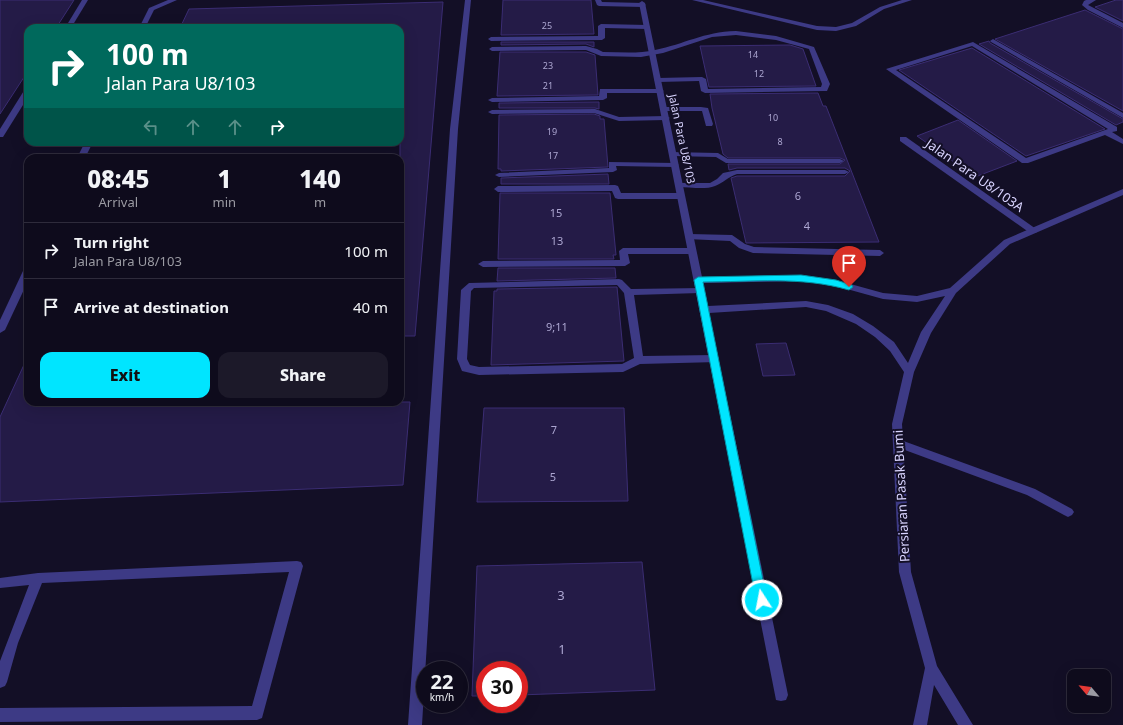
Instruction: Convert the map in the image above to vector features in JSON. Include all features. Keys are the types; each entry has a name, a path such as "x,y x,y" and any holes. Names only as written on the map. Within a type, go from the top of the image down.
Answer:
{"street":[{"path":"70,24 85,0"},
{"path":"144,24 152,9 174,0"},
{"path":"415,725 454,129 468,0"},
{"name":"Jalan Para U8/103","path":"598,0 600,4 643,4 781,695"},
{"path":"695,0 816,28 836,29 854,25 882,8 909,0"},
{"path":"1093,0 1086,2 1085,5 1123,26"},
{"path":"491,39 602,38 601,26 647,27"},
{"path":"492,50 586,48 595,50 601,54 653,53 707,37 730,33 748,34 792,42 812,48 826,84 824,89 705,91 702,79 658,80"},
{"path":"993,41 1123,116"},
{"path":"1105,132 1114,128 973,44 890,69 1024,161 1105,132 1123,142"},
{"path":"492,100 604,98 603,91 660,91"},
{"path":"0,135 24,97"},
{"path":"492,112 595,111 610,118 618,119 701,109 705,110 709,124"},
{"name":"Jalan Para U8/103A","path":"903,139 1033,231"},
{"path":"673,154 718,154 726,162 840,161"},
{"path":"499,175 613,170 612,164 675,165"},
{"path":"679,185 712,185 720,181 726,175 737,172 845,172"},
{"path":"498,189 615,188 618,196 681,196"},
{"name":"Persiaran Pasak Bumi","path":"966,725 931,668 905,572 897,424 909,372 926,332 953,291 1007,242 1123,192"},
{"path":"690,238 732,238 742,246 753,250 880,253"},
{"path":"483,264 624,263 624,251 692,251"},
{"path":"698,280 801,278 836,283 883,296 917,299 953,291"},
{"path":"0,330 24,279"},
{"path":"639,360 629,292 619,282 472,285 466,290 462,359 466,368 479,370 623,368 639,360 714,359"},
{"path":"629,292 700,290"},
{"path":"704,310 806,304 821,306 864,324 888,343 909,372"},
{"path":"898,442 1031,492 1068,512"},
{"path":"0,583 38,578 297,566 257,713 0,715"},
{"path":"0,682 12,643 38,578"},
{"name":"Persiaran Pasak Bumi","path":"920,725 931,668"}],"building":[{"path":"0,0 74,0 59,24 24,24 24,77 0,114"},
{"path":"503,0 591,0 594,34 501,35"},
{"path":"1116,0 1123,0 1123,21 1095,7"},
{"path":"443,2 415,336 404,336 404,154 400,154 400,146 404,146 404,24 182,24 189,9"},
{"path":"1085,10 1123,29 1123,111 995,39"},
{"path":"989,41 990,43 1123,119 1123,122 1116,125 979,44"},
{"path":"501,42 594,42 594,47 586,44 501,45"},
{"path":"790,45 803,49 816,86 709,87 700,46"},
{"path":"972,48 1105,129 1026,156 899,70"},
{"path":"500,52 586,52 595,55 598,95 497,96"},
{"path":"818,93 823,106 826,106 879,242 746,243 731,178 737,176 845,176 850,171 845,168 737,168 729,170 728,164 840,164 845,160 840,158 728,158 723,154 710,94"},
{"path":"599,102 599,109 499,108 499,103"},
{"path":"594,114 600,116 600,119 604,119 608,167 501,171 501,169 498,169 499,115"},
{"path":"958,120 1017,161 975,177 917,136"},
{"path":"608,174 609,184 501,184 501,178"},
{"path":"500,193 610,193 616,255 613,255 614,259 498,259"},
{"path":"498,268 615,268 616,278 497,281"},
{"path":"617,287 624,361 491,365 494,291 497,291 497,289"},
{"path":"786,343 795,375 763,376 756,344"},
{"path":"24,365 24,406 404,406 404,402 410,402 403,485 0,502 0,417"},
{"path":"484,408 624,408 628,501 477,502"},
{"path":"642,562 655,690 528,695 528,661 476,661 476,696 472,696 477,566"}],"route":[{"path":"762,600 698,280 801,278 822,280 849,287"}]}
